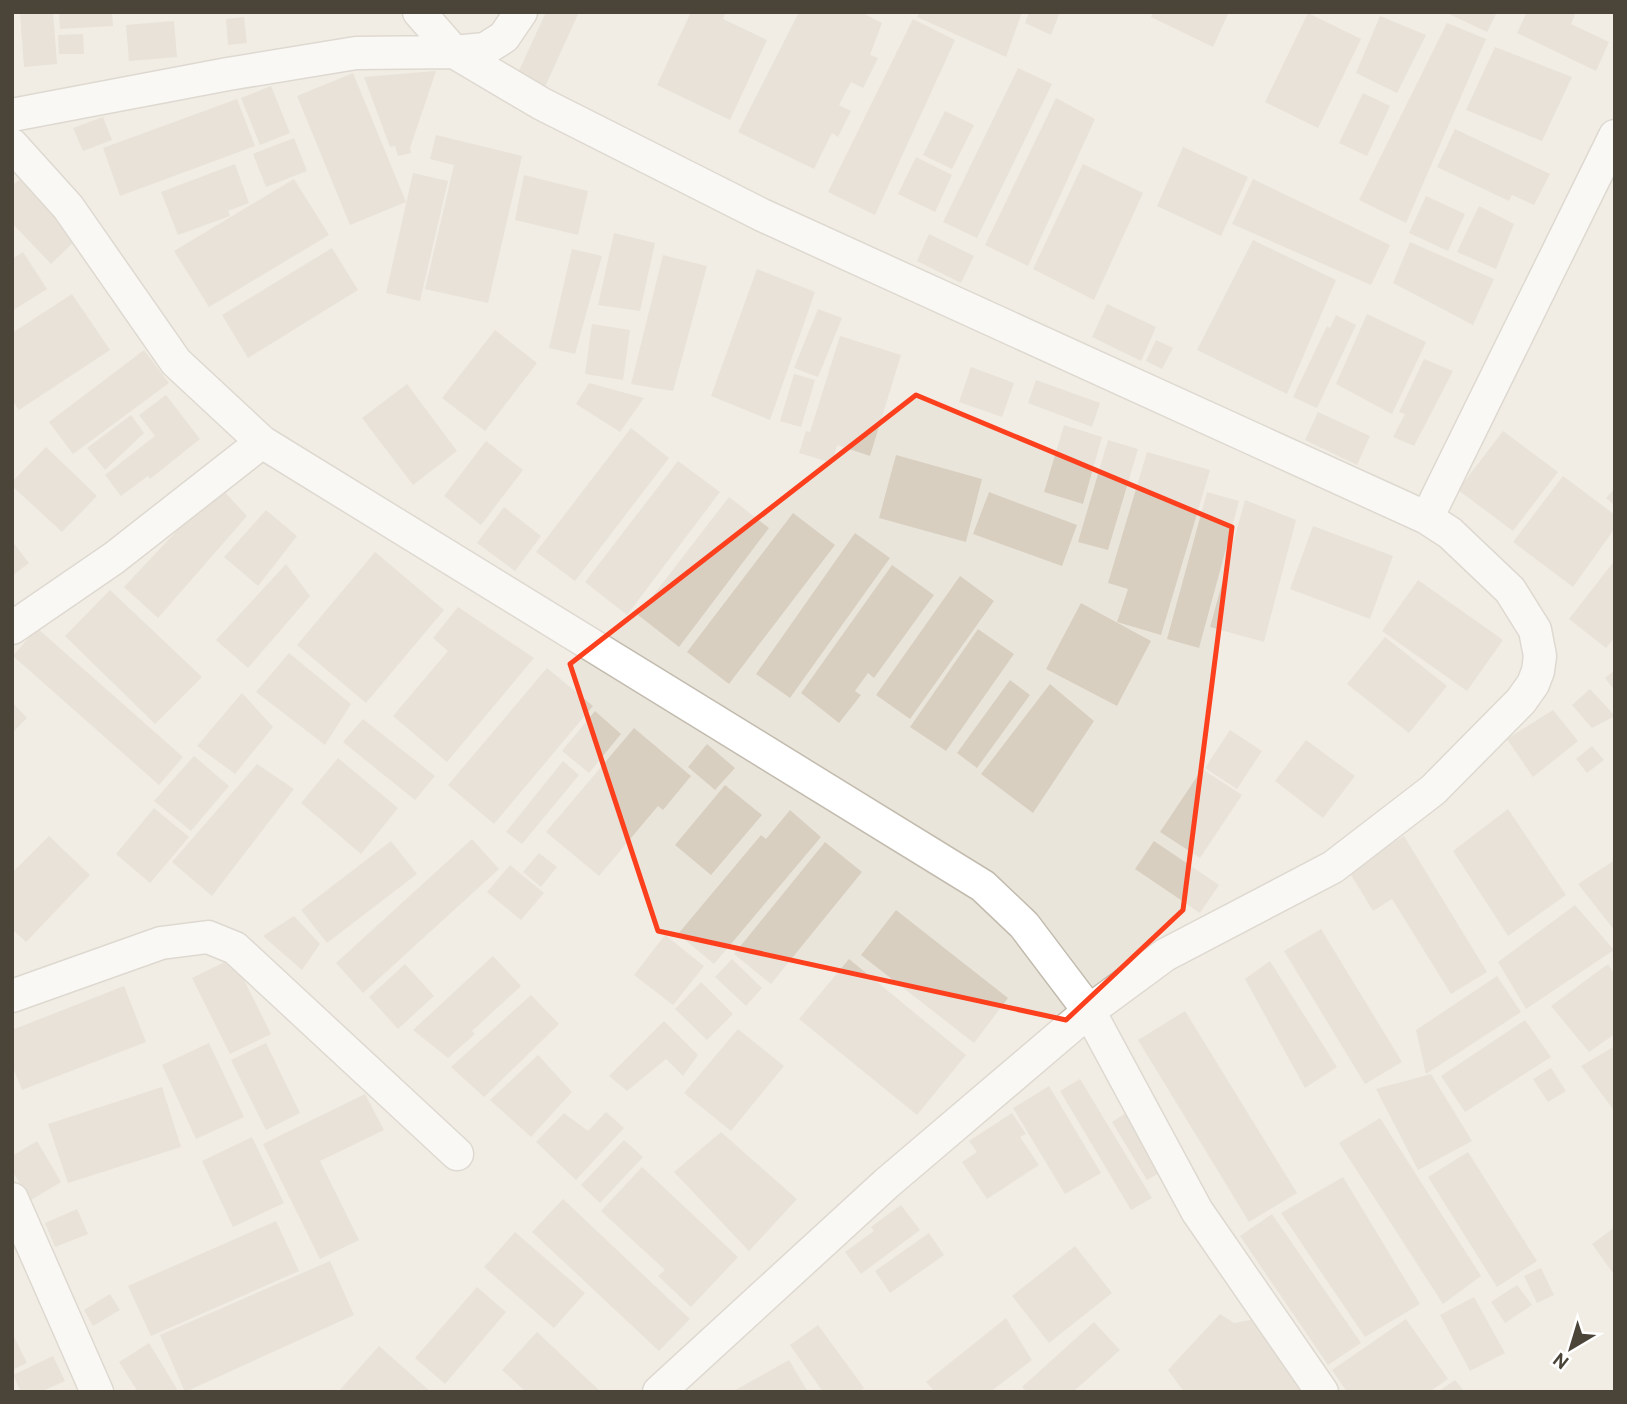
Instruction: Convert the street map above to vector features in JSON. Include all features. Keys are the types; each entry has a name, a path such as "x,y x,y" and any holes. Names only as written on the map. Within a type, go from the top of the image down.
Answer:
{"street":[{"path":"419,12 454,52 542,104 762,215 1427,518 1450,533 1510,590 1524,609 1539,642 1538,671 1521,701 1433,790 1333,867 1165,955 1089,1011 887,1183 660,1392"},
{"path":"12,115 356,53 485,49 504,37 521,12"},
{"path":"1427,518 1615,136"},
{"path":"12,145 68,207 176,362 262,442 982,886 1024,925 1089,1011 1196,1211 1322,1392"},
{"path":"12,628 114,558 262,442"},
{"path":"12,996 161,943 208,937 235,948 457,1154"},
{"path":"12,1199 97,1392"}],"highlighted area":[{"path":"916,395 1232,527 1183,910 1066,1020 658,931 570,664"}],"shaded area":[{"path":"12,12 1615,12 1615,1392 12,1392"}],"building":[{"path":"20,12 53,12 57,64 24,67"},
{"path":"59,12 112,12 113,26 60,29"},
{"path":"546,12 579,12 545,87 517,75"},
{"path":"691,12 726,12 723,19 767,40 730,120 657,85"},
{"path":"799,12 861,12 882,23 870,55 878,58 863,88 851,82 839,105 851,111 838,137 832,133 814,169 738,132"},
{"path":"920,12 1022,12 1006,57 917,17"},
{"path":"1029,12 1060,12 1051,35 1025,23"},
{"path":"1153,12 1229,12 1213,47 1151,17"},
{"path":"1445,12 1497,12 1487,32"},
{"path":"1527,12 1570,12 1575,15 1571,24 1609,42 1596,71 1517,33"},
{"path":"1308,13 1361,39 1318,128 1265,102"},
{"path":"1380,16 1426,35 1397,93 1356,73"},
{"path":"244,17 247,43 228,45 226,19"},
{"path":"913,19 955,40 875,215 828,192"},
{"path":"174,21 177,57 129,61 126,25"},
{"path":"1447,23 1486,39 1406,223 1359,200"},
{"path":"83,34 84,54 59,54 58,35"},
{"path":"1495,47 1572,77 1542,141 1466,110"},
{"path":"1018,68 1052,84 977,238 943,222"},
{"path":"436,71 410,148 411,153 398,156 395,146 390,147 364,77"},
{"path":"353,73 406,202 350,225 297,96"},
{"path":"271,86 290,133 260,145 241,98"},
{"path":"1363,93 1390,106 1367,156 1339,143"},
{"path":"1056,98 1095,119 1028,266 985,245"},
{"path":"237,99 255,146 120,196 103,148"},
{"path":"945,111 974,125 952,169 923,155"},
{"path":"103,117 112,140 83,151 73,128"},
{"path":"1455,129 1550,174 1534,205 1512,195 1509,201 1437,167"},
{"path":"436,135 522,156 488,303 425,289 454,165 430,159"},
{"path":"294,138 307,171 266,187 253,154"},
{"path":"1183,147 1248,177 1221,236 1157,206"},
{"path":"916,157 952,175 935,212 898,194"},
{"path":"235,164 249,203 228,211 230,216 178,235 161,192"},
{"path":"1083,164 1143,193 1094,300 1033,269"},
{"path":"413,173 448,181 420,301 386,293"},
{"path":"524,175 588,191 578,235 515,220"},
{"path":"20,179 76,240 51,264 12,223 12,186"},
{"path":"294,179 329,235 209,307 174,251"},
{"path":"1253,179 1390,245 1371,285 1232,224"},
{"path":"1426,196 1465,214 1448,251 1409,233"},
{"path":"1479,206 1514,224 1496,269 1457,252"},
{"path":"614,233 655,243 640,311 598,305"},
{"path":"929,234 974,256 961,283 917,261"},
{"path":"1253,240 1336,280 1287,394 1197,350"},
{"path":"1410,242 1494,279 1473,325 1393,283"},
{"path":"332,248 358,290 248,358 222,315"},
{"path":"572,249 602,256 575,354 549,348"},
{"path":"23,252 47,289 12,311 12,259"},
{"path":"663,255 707,266 673,391 631,384"},
{"path":"757,269 815,292 770,420 711,396"},
{"path":"72,294 110,350 19,410 12,400 12,333"},
{"path":"1107,304 1156,327 1141,361 1092,337"},
{"path":"818,309 842,318 818,377 794,368"},
{"path":"1367,314 1426,342 1392,414 1336,384"},
{"path":"1336,315 1356,325 1317,408 1293,397 1327,326 1330,328"},
{"path":"592,324 630,330 623,380 585,374"},
{"path":"495,330 537,363 485,431 442,398"},
{"path":"840,336 901,355 870,456 837,445 832,463 799,453 806,431 810,432"},
{"path":"1156,340 1173,348 1162,369 1146,361"},
{"path":"144,350 169,383 73,454 49,422"},
{"path":"1424,359 1453,371 1414,446 1393,437 1405,414 1399,412"},
{"path":"971,367 1014,383 1002,417 959,402"},
{"path":"794,374 815,380 801,427 780,421"},
{"path":"1036,380 1100,403 1092,427 1028,403"},
{"path":"589,383 644,398 620,432 576,404"},
{"path":"407,384 457,451 413,485 362,418"},
{"path":"166,395 200,439 150,479 148,476 121,496 105,475 155,436 139,415"},
{"path":"1318,412 1370,436 1357,465 1305,440"},
{"path":"131,415 144,433 105,470 87,448"},
{"path":"1064,425 1102,437 1083,504 1044,492"},
{"path":"631,428 669,458 575,581 536,552"},
{"path":"1503,431 1558,472 1513,531 1458,490"},
{"path":"1108,440 1138,449 1108,550 1078,542"},
{"path":"486,441 523,470 481,525 444,496"},
{"path":"46,447 97,496 62,532 12,486 12,482"},
{"path":"1147,452 1210,470 1161,635 1117,622 1128,589 1108,583"},
{"path":"896,455 982,479 966,542 879,518"},
{"path":"678,461 720,492 627,615 585,582"},
{"path":"1563,476 1615,515 1615,528 1573,587 1513,542"},
{"path":"219,486 247,516 158,618 124,587"},
{"path":"1615,488 1615,506 1606,498"},
{"path":"989,492 1077,525 1062,566 973,534"},
{"path":"1207,492 1239,501 1199,648 1167,639"},
{"path":"729,497 769,528 679,647 638,615"},
{"path":"1245,500 1296,520 1264,642 1210,627"},
{"path":"504,507 541,536 515,571 477,543"},
{"path":"266,510 297,536 258,586 224,557"},
{"path":"793,513 835,545 729,684 687,652"},
{"path":"1313,526 1393,556 1370,619 1290,589"},
{"path":"855,533 890,558 790,698 756,674"},
{"path":"12,541 29,563 12,576"},
{"path":"375,552 444,610 366,703 297,645"},
{"path":"1615,560 1615,637 1606,648 1569,619"},
{"path":"286,564 310,596 248,668 216,640"},
{"path":"892,565 934,595 874,678 868,673 855,691 861,695 839,723 801,693"},
{"path":"960,576 994,601 910,719 876,695"},
{"path":"1418,580 1503,640 1467,691 1382,631"},
{"path":"110,590 202,677 155,724 65,636"},
{"path":"1081,603 1151,641 1117,706 1046,669"},
{"path":"458,607 534,658 447,762 393,716 448,651 433,638"},
{"path":"37,628 183,757 159,785 13,656"},
{"path":"978,629 1014,654 946,751 910,727"},
{"path":"1385,637 1447,686 1409,733 1347,684"},
{"path":"289,653 351,704 325,745 256,692"},
{"path":"547,668 593,706 494,824 448,785"},
{"path":"1615,670 1615,691 1605,678"},
{"path":"1010,680 1030,695 977,768 957,753"},
{"path":"1050,684 1094,721 1033,813 981,774"},
{"path":"1590,689 1615,716 1592,728 1572,705"},
{"path":"242,693 273,727 235,774 197,746"},
{"path":"12,702 27,718 12,733"},
{"path":"1553,710 1578,741 1533,777 1507,739"},
{"path":"595,711 621,734 589,773 562,751"},
{"path":"363,719 435,776 415,800 343,742"},
{"path":"634,728 691,776 663,810 658,806 599,876 546,832"},
{"path":"1230,730 1262,751 1237,789 1205,768"},
{"path":"1306,740 1355,776 1323,818 1275,781"},
{"path":"707,744 735,768 715,790 688,767"},
{"path":"1592,746 1604,760 1587,773 1576,759"},
{"path":"194,756 229,786 191,831 154,801"},
{"path":"338,758 398,808 361,854 301,803"},
{"path":"563,761 579,775 522,844 506,832"},
{"path":"257,764 294,789 212,896 172,862"},
{"path":"1202,769 1242,795 1200,858 1160,832"},
{"path":"725,785 762,815 711,875 675,845"},
{"path":"154,808 189,837 150,883 116,854"},
{"path":"1508,809 1566,895 1508,936 1453,851"},
{"path":"790,810 821,837 714,964 678,934 761,835 766,839"},
{"path":"49,836 90,875 26,942 12,929 12,873"},
{"path":"1404,836 1487,972 1451,994 1392,899 1373,911 1348,870"},
{"path":"472,839 499,869 363,993 336,963"},
{"path":"391,841 417,874 327,943 301,910"},
{"path":"1154,841 1219,885 1200,913 1135,869"},
{"path":"825,842 862,872 771,984 734,954"},
{"path":"539,853 557,867 541,887 523,872"},
{"path":"1615,860 1615,931 1578,884"},
{"path":"510,865 544,893 521,920 487,892"},
{"path":"1575,905 1614,950 1526,1009 1498,962"},
{"path":"896,910 1008,998 974,1043 861,955"},
{"path":"294,916 320,944 302,970 263,936"},
{"path":"1321,929 1402,1062 1365,1084 1284,951"},
{"path":"665,935 704,966 673,1005 634,975"},
{"path":"493,956 521,986 472,1031 475,1034 448,1058 413,1030"},
{"path":"233,958 271,1034 230,1054 192,978"},
{"path":"732,959 762,988 746,1006 715,977"},
{"path":"849,959 966,1055 917,1115 799,1019"},
{"path":"1270,961 1337,1067 1305,1088 1245,979"},
{"path":"405,964 434,996 398,1029 369,997"},
{"path":"1608,964 1615,975 1615,1034 1589,1052 1551,1006"},
{"path":"1497,976 1521,1012 1426,1074 1416,1030"},
{"path":"701,982 733,1014 707,1040 675,1009"},
{"path":"124,986 146,1042 22,1090 12,1065 12,1030"},
{"path":"531,995 559,1024 484,1097 451,1067"},
{"path":"1185,1011 1297,1193 1249,1222 1138,1040"},
{"path":"1525,1020 1551,1057 1465,1112 1441,1076"},
{"path":"664,1021 698,1055 683,1076 666,1059 627,1091 609,1076"},
{"path":"738,1029 784,1066 731,1131 684,1093"},
{"path":"209,1043 244,1117 196,1139 162,1065"},
{"path":"266,1043 300,1113 266,1130 231,1060"},
{"path":"1615,1046 1615,1112 1581,1066"},
{"path":"538,1055 572,1092 531,1137 490,1100"},
{"path":"1551,1068 1566,1091 1548,1102 1533,1079"},
{"path":"1431,1074 1472,1141 1418,1170 1376,1089"},
{"path":"1080,1079 1152,1198 1131,1210 1060,1091"},
{"path":"1049,1086 1101,1173 1065,1194 1013,1108"},
{"path":"162,1087 181,1147 68,1183 48,1124"},
{"path":"365,1094 384,1130 320,1161 359,1240 320,1259 263,1144"},
{"path":"606,1112 624,1128 576,1180 536,1142 564,1113 588,1131"},
{"path":"1012,1113 1026,1134 1020,1137 1039,1165 987,1199 962,1162 977,1152 969,1141"},
{"path":"1126,1113 1161,1172 1147,1180 1112,1122"},
{"path":"1380,1118 1481,1276 1443,1304 1339,1143"},
{"path":"721,1132 797,1199 749,1251 674,1172"},
{"path":"252,1137 284,1203 233,1227 202,1161"},
{"path":"624,1140 643,1157 600,1203 581,1185"},
{"path":"37,1141 61,1182 31,1200 12,1171 12,1156"},
{"path":"1468,1152 1537,1261 1497,1287 1428,1177"},
{"path":"642,1167 738,1257 691,1307 658,1276 665,1270 601,1211"},
{"path":"1343,1177 1420,1304 1365,1337 1281,1213"},
{"path":"563,1199 690,1319 659,1351 532,1232"},
{"path":"901,1205 920,1230 861,1274 845,1252 874,1231 871,1227"},
{"path":"77,1209 88,1234 55,1247 45,1223"},
{"path":"1272,1214 1361,1343 1328,1365 1240,1236"},
{"path":"276,1221 299,1271 151,1336 128,1286"},
{"path":"1615,1227 1615,1276 1592,1244"},
{"path":"515,1232 585,1293 554,1328 484,1267"},
{"path":"929,1233 944,1255 890,1293 875,1271"},
{"path":"1075,1246 1112,1293 1049,1343 1012,1296"},
{"path":"330,1261 354,1315 185,1392 160,1335"},
{"path":"1541,1268 1554,1295 1537,1303 1524,1276"},
{"path":"1517,1285 1532,1305 1505,1323 1491,1302"},
{"path":"477,1287 506,1312 445,1384 415,1358"},
{"path":"110,1294 120,1310 93,1326 84,1310"},
{"path":"1474,1297 1505,1353 1470,1371 1440,1315"},
{"path":"1220,1314 1234,1323 1256,1319 1301,1392 1184,1392 1168,1370"},
{"path":"1006,1318 1032,1360 990,1392 935,1392 926,1382"},
{"path":"1406,1319 1448,1379 1429,1392 1347,1392 1332,1370"},
{"path":"1094,1322 1120,1350 1073,1392 1027,1392 1022,1387"},
{"path":"818,1325 864,1388 859,1392 823,1392 790,1345"},
{"path":"537,1332 601,1392 526,1392 502,1370"},
{"path":"12,1333 27,1363 12,1370"},
{"path":"149,1343 177,1389 173,1392 138,1392 119,1362"},
{"path":"379,1346 431,1392 338,1392"},
{"path":"53,1356 65,1381 40,1392 21,1392 13,1375"},
{"path":"789,1360 808,1392 732,1392"},
{"path":"1455,1380 1465,1392 1438,1392"}]}
